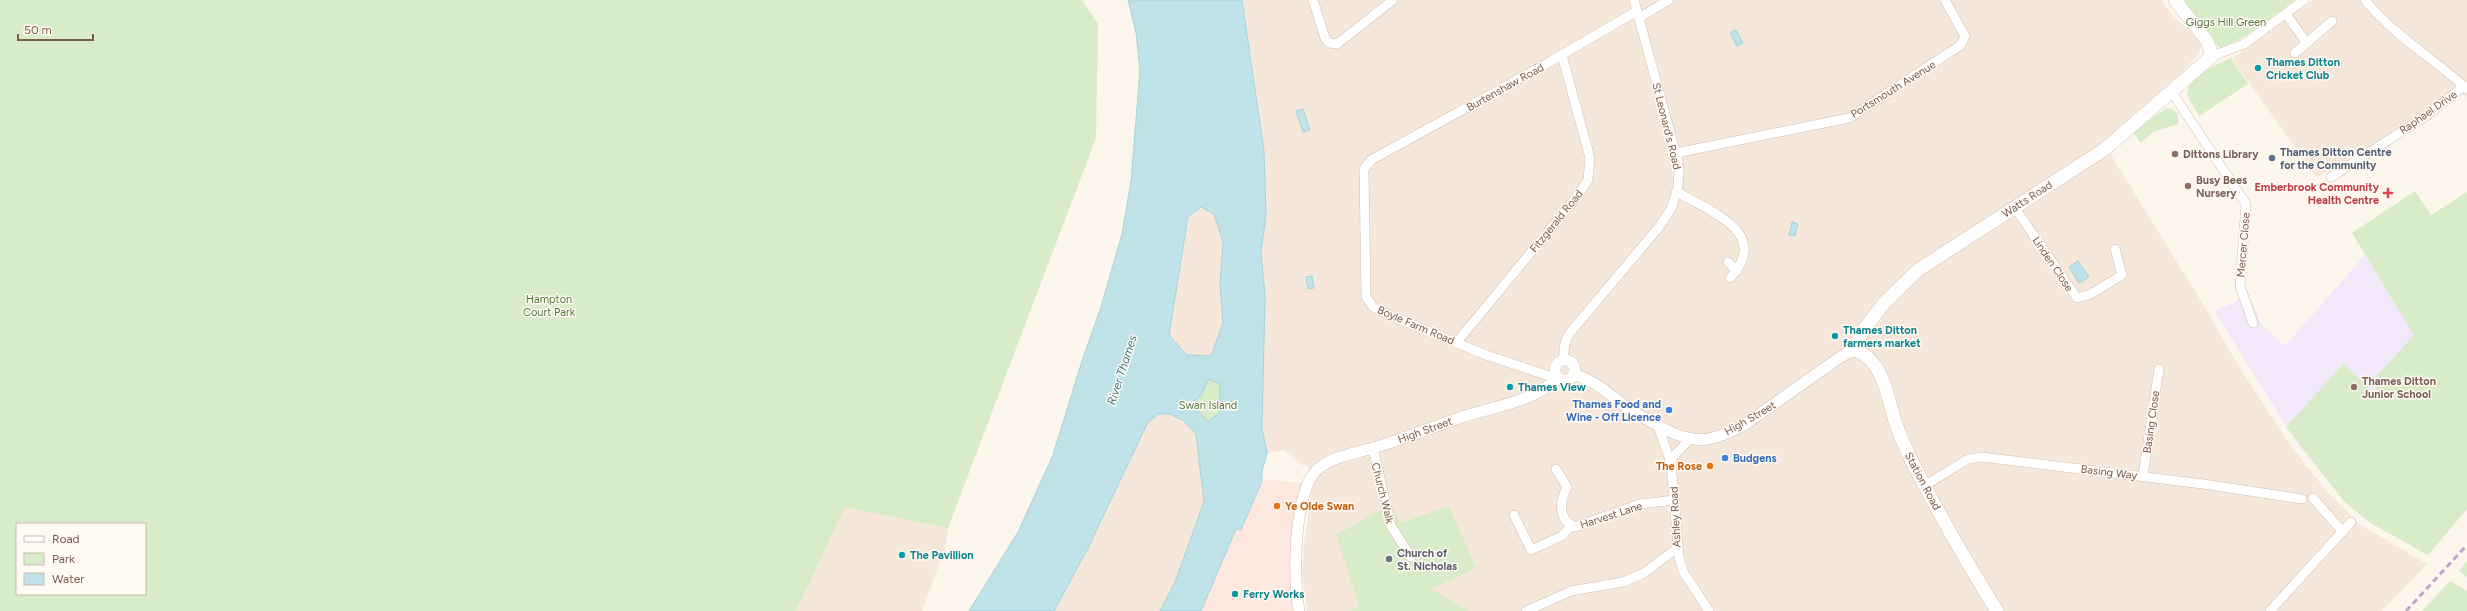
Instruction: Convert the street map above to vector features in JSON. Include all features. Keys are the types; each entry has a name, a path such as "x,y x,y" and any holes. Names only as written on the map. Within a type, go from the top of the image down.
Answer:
{"main road":[{"path":"2175,0 2207,41 2212,56"},
{"name":"Watts Road","path":"1858,351 1857,342 1862,332 1877,312 1908,279 1932,259 2015,208 2106,149 2212,56"},
{"name":"Station Road","path":"1858,351 1871,360 1882,378 1899,432 1924,486 1997,611"}],"street":[{"path":"1313,0 1325,38 1329,43 1337,44 1393,0"},
{"name":"St Leonard's Road","path":"1563,360 1565,343 1569,334 1659,227 1671,209 1677,192 1679,171 1676,153 1634,0"},
{"name":"Burtenshaw Road","path":"1371,160 1638,14 1669,0"},
{"name":"Portsmouth Avenue","path":"1676,153 1839,121 1867,108 1961,45 1965,36 1945,0"},
{"path":"2212,56 2244,44 2304,0"},
{"name":"Raphael Drive","path":"2331,177 2426,116 2465,88 2440,64 2383,21 2365,0"},
{"path":"2286,14 2306,42"},
{"path":"2295,53 2332,21"},
{"name":"Fitzgerald Road","path":"1457,342 1574,200 1588,180 1590,158 1562,55"},
{"name":"Mercer Close","path":"2171,91 2246,204 2240,286 2253,323"},
{"name":"Boyle Farm Road","path":"1371,160 1365,165 1363,174 1366,284 1368,301 1389,315 1457,342 1542,374 1557,376"},
{"path":"1677,192 1729,223 1739,233 1745,244 1745,253 1742,266 1730,278"},
{"name":"Linden Close","path":"2015,208 2076,298 2091,294 2122,275 2115,249"},
{"path":"1728,262 1737,271"},
{"name":"High Street","path":"1574,374 1604,388 1622,403 1675,436 1689,440 1711,438 1730,432 1774,405 1839,358 1849,352 1858,351"},
{"path":"1563,360 1569,361 1574,365 1574,374 1567,380 1557,376 1557,364 1563,360"},
{"name":"Basing Close","path":"2143,476 2159,369"},
{"name":"High Street","path":"1299,611 1296,588 1296,541 1300,518 1313,474 1319,468 1339,458 1373,448 1462,417 1528,398 1545,389 1557,376"},
{"name":"Ashley Road","path":"1658,426 1671,463 1675,500 1677,548 1684,573 1709,611"},
{"path":"1671,463 1672,458 1689,440"},
{"name":"Church Walk","path":"1373,448 1391,526 1411,557"},
{"name":"Basing Way","path":"1924,486 1974,457 2143,476 2302,499"},
{"name":"Harvest Lane","path":"1556,469 1567,487 1560,500 1560,508 1572,526"},
{"path":"2313,498 2343,532"},
{"name":"Harvest Lane","path":"1514,515 1532,550 1562,536 1572,526 1584,525 1640,504 1675,500"},
{"path":"2270,611 2352,522"},
{"path":"1526,611 1572,591 1623,582 1644,573 1677,548"}],"shaded area":[{"path":"1242,0 2162,0 2172,15 2196,36 2201,45 2199,54 2182,72 2103,142 2209,314 2236,362 2291,446 2329,494 2359,524 2427,564 2382,611 1307,611 1302,575 1304,543 1313,483 1308,466 1302,465 1284,450 1267,453 1262,428 1261,252 1266,215 1252,63"},
{"path":"2313,0 2467,0 2467,97 2453,88 2433,107 2317,178 2232,59"},
{"path":"1201,207 1214,214 1223,242 1220,284 1223,324 1211,356 1186,355 1169,335 1189,217"},
{"name":"Thames Ditton Junior School","path":"2365,255 2467,420 2467,509 2428,555 2369,522 2344,501 2297,443 2214,311 2249,296 2262,325 2285,346"},
{"path":"1158,414 1170,414 1184,421 1196,434 1204,502 1175,582 1160,611 1054,611 1087,550 1148,422"},
{"path":"1273,480 1304,483 1294,611 1201,611 1236,529 1241,530 1262,481"},
{"path":"845,506 948,528 945,548 922,611 796,611"}],"green space":[{"name":"Hampton Court Park","path":"0,0 1082,0 1098,24 1096,138 948,528 845,507 796,611 0,611"},
{"name":"Giggs Hill Green","path":"2183,0 2295,0 2247,35 2222,48 2217,46"},
{"path":"2231,58 2248,84 2199,116 2187,95 2192,82 2203,72"},
{"path":"2166,108 2175,111 2178,115 2178,124 2153,132 2141,143 2133,132"},
{"name":"Thames Ditton Junior School","path":"2415,191 2431,215 2467,192 2467,509 2428,555 2369,522 2344,501 2286,427 2344,363 2377,396 2375,378 2414,335 2352,233"},
{"name":"Swan Island","path":"1209,379 1220,384 1220,412 1208,422 1192,403 1201,395"},
{"path":"1391,504 1400,523 1449,506 1476,568 1431,589 1469,611 1350,611 1359,607 1336,535"},
{"path":"2467,561 2467,577 2459,571"},
{"path":"2450,581 2467,591 2467,611 2422,611"}],"water":[{"name":"River Thames","path":"1128,0 1242,0 1264,151 1266,215 1261,252 1265,296 1262,428 1267,453 1262,471 1262,481 1241,530 1236,529 1201,611 1160,611 1175,582 1204,502 1196,434 1184,421 1170,414 1158,414 1148,422 1087,550 1054,611 969,611 1018,532 1053,455 1082,361 1101,307 1122,234 1131,181 1140,71 1136,32","holes":["1201,207 1214,214 1223,242 1220,284 1223,323 1211,356 1187,355 1169,335 1188,217","1209,379 1220,384 1220,412 1208,422 1192,403 1201,395"]},
{"path":"1736,30 1743,43 1737,46 1730,33"},
{"path":"1303,109 1310,130 1303,132 1296,111"},
{"path":"1792,222 1798,224 1795,236 1789,235"},
{"path":"2078,261 2089,277 2079,283 2069,267"},
{"path":"1312,276 1314,288 1308,289 1306,277"}],"railway":[{"path":"2406,611 2467,545"}],"place":[{"name":"Thames Ditton Cricket Club","path":"2258,68"},
{"name":"Dittons Library","path":"2175,154"},
{"name":"Thames Ditton Centre for the Community","path":"2272,158"},
{"name":"Busy Bees Nursery","path":"2188,186"},
{"name":"Emberbrook Community Health Centre","path":"2388,193"},
{"name":"Thames Ditton farmers market","path":"1835,336"},
{"name":"Thames View","path":"1510,387"},
{"name":"Thames Ditton Junior School","path":"2354,387"},
{"name":"Thames Food and Wine - Off Licence","path":"1669,410"},
{"name":"Budgens","path":"1725,458"},
{"name":"The Rose","path":"1710,466"},
{"name":"Ye Olde Swan","path":"1277,506"},
{"name":"The Pavillion","path":"902,555"},
{"name":"Church of St. Nicholas","path":"1389,559"},
{"name":"Ferry Works","path":"1235,594"}]}
